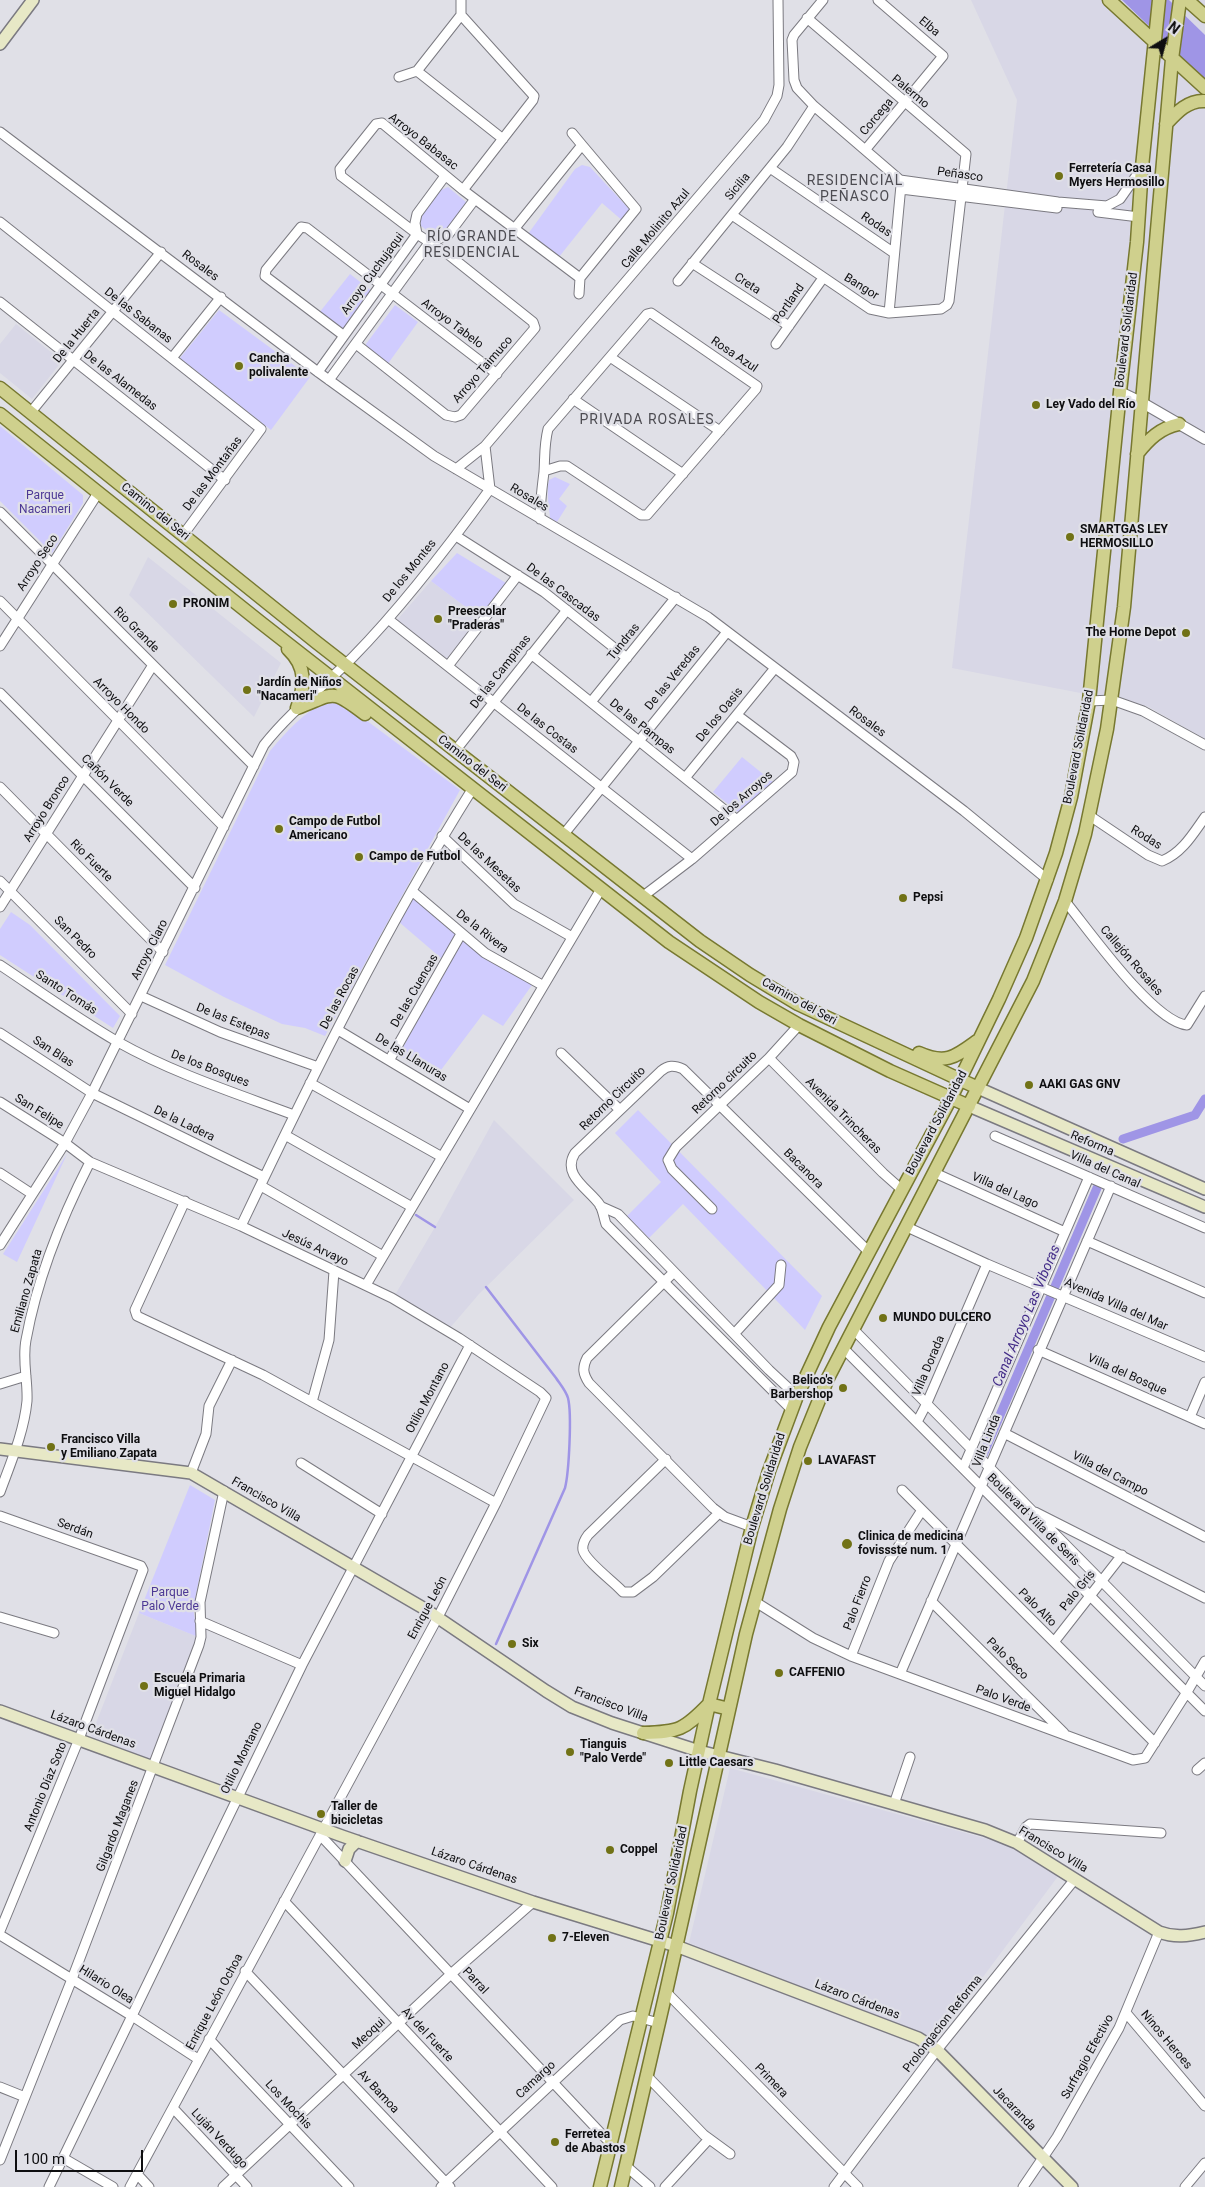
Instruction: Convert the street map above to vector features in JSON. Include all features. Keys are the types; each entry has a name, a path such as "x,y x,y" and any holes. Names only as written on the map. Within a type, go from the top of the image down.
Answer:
{"main road":[{"path":"0,44 34,0"},
{"path":"1109,0 1155,38 1205,88"},
{"name":"Boulevard Solidaridad","path":"600,2187 672,1889 690,1791 709,1704 752,1527 769,1471 797,1396 829,1326 901,1189 952,1098 1026,938 1048,880 1070,796 1089,701 1139,217 1142,167 1159,0"},
{"name":"Boulevard Solidaridad","path":"620,2187 754,1601 800,1447 828,1378 843,1348 1018,1012 1066,901 1090,816 1112,700 1124,607 1172,57 1180,0"},
{"path":"1187,0 1205,16"},
{"path":"1166,124 1186,106 1196,101 1205,101"},
{"name":"Camino del Seri","path":"0,388 345,665 700,941 750,975 798,1004 978,1088"},
{"name":"Camino del Seri","path":"0,414 260,622 669,942 760,1002 799,1025 890,1071 969,1106"},
{"path":"1137,454 1156,434 1169,426 1179,424"},
{"path":"260,622 292,653 301,667 303,688 297,708"},
{"path":"297,708 324,696 339,696 379,725 399,730"},
{"path":"846,1028 878,1035 939,1060 951,1058 980,1040"},
{"name":"Reforma","path":"978,1088 1205,1189"},
{"name":"Reforma","path":"969,1106 1205,1207"},
{"name":"Francisco Villa","path":"0,1449 191,1473 438,1617 572,1707 699,1751 985,1830 1017,1843 1159,1932 1170,1936 1187,1936 1205,1932"},
{"path":"643,1733 680,1729 694,1720 709,1704 729,1709"},
{"name":"Lázaro Cárdenas","path":"0,1711 237,1796 323,1833 357,1841 533,1902 676,1946 918,2038 937,2050"},
{"path":"345,1861 349,1849 357,1841"},
{"name":"Jacaranda","path":"937,2050 1072,2187"}],"street":[{"path":"461,0 462,15 534,94 533,100 463,190"},
{"name":"Calle Molinito Azul","path":"456,469 486,446 764,120 777,96 779,85 778,0"},
{"path":"822,0 792,40 794,80 797,88 814,106 866,150 901,184 889,313"},
{"name":"Elba","path":"878,0 942,54"},
{"path":"399,77 418,71 462,15"},
{"name":"Palermo","path":"807,18 904,103 966,154 962,192"},
{"name":"Corcega","path":"866,150 942,59 942,54"},
{"path":"418,71 503,139"},
{"name":"Sicilia","path":"678,282 794,138 814,106"},
{"name":"Arroyo Babasac","path":"417,234 341,176 340,169 374,125 380,122 445,176 580,278"},
{"name":"Rosales","path":"0,132 318,372 456,469 676,597 727,632 964,811 1048,880"},
{"path":"572,133 640,207 580,278 579,294"},
{"path":"515,228 582,145"},
{"path":"1107,209 1120,199 1142,167"},
{"name":"Rodas","path":"770,168 894,252"},
{"name":"Arroyo Cuchujaqui","path":"318,372 417,234 415,223 417,214 445,176"},
{"name":"Peñasco","path":"901,184 1057,205 1107,209 1139,217"},
{"name":"Bangor","path":"732,215 870,309 889,313 941,309 947,305 955,261 962,192"},
{"path":"329,380 429,243 448,235 475,199"},
{"name":"De las Sabanas","path":"0,222 261,429"},
{"name":"Arroyo Tabelo","path":"344,335 267,279 266,270 299,229 304,227 497,374"},
{"name":"Arroyo Taimuco","path":"356,344 451,417 461,415 533,331 534,324 449,255 417,234"},
{"path":"448,235 449,255"},
{"name":"De la Huerta","path":"31,412 161,252"},
{"name":"Creta","path":"692,263 789,326"},
{"name":"Portland","path":"776,344 823,278"},
{"path":"172,358 221,297"},
{"name":"De las Alamedas","path":"0,302 225,480"},
{"name":"Rosales","path":"540,519 544,444 548,429 646,315 651,313"},
{"name":"Rosa Azul","path":"544,471 566,466 641,515 649,514 756,389 757,386 651,313"},
{"path":"610,357 720,430"},
{"path":"1120,392 1205,439"},
{"path":"573,399 683,474"},
{"name":"De las Montañas","path":"183,535 261,429"},
{"path":"486,446 490,489"},
{"name":"De los Montes","path":"332,677 388,619 456,536 490,489"},
{"name":"Arroyo Seco","path":"0,646 98,493"},
{"name":"Rio Grande","path":"0,512 254,766"},
{"name":"De las Cascadas","path":"456,536 544,592 627,658"},
{"path":"448,666 518,575"},
{"name":"Tundras","path":"591,702 676,597"},
{"name":"Arroyo Hondo","path":"0,602 224,827"},
{"name":"De las Campinas","path":"455,750 567,610"},
{"name":"De las Costas","path":"388,619 692,860"},
{"name":"De las Veredas","path":"564,834 727,632"},
{"name":"De las Pampas","path":"531,654 737,820"},
{"name":"Arroyo Bronco","path":"1,902 10,891 153,665"},
{"name":"De los Oasis","path":"685,778 775,668"},
{"name":"Arroyo Claro","path":"1,1242 65,1143 92,1093 195,888 264,745 297,708 332,677"},
{"name":"Cañón Verde","path":"0,693 195,888"},
{"path":"1089,701 1112,700 1150,714 1205,745"},
{"name":"De los Arroyos","path":"642,897 692,860 792,772 794,762 791,756 736,715"},
{"name":"Rio Fuerte","path":"0,787 163,952"},
{"name":"De las Rocas","path":"241,1226 318,1067 442,836 473,788"},
{"name":"Rodas","path":"1090,816 1148,855 1162,860 1176,853 1185,845 1205,817"},
{"name":"De las Mesetas","path":"442,836 499,892 514,904 572,937"},
{"name":"San Pedro","path":"0,881 132,1014"},
{"path":"366,1285 600,889"},
{"name":"De la Rivera","path":"412,891 461,934 503,964 542,985"},
{"name":"Callejón Rosales","path":"1066,901 1141,993 1158,1010 1180,1024 1187,1025 1205,996"},
{"name":"De las Cuencas","path":"390,1060 461,934"},
{"name":"Santo Tomás","path":"0,965 118,1042"},
{"name":"De las Estepas","path":"141,996 220,1032 318,1067"},
{"name":"Retorno circuito","path":"712,1209 672,1169 668,1160 676,1147 769,1058 799,1025"},
{"name":"De las Llanuras","path":"338,1030 470,1109"},
{"name":"San Blas","path":"0,1033 92,1093"},
{"name":"De los Bosques","path":"118,1042 168,1067 294,1115"},
{"path":"561,1053 620,1110"},
{"name":"Avenida Trincheras","path":"769,1058 901,1189"},
{"name":"Retorno Circuito","path":"600,1206 573,1175 571,1160 575,1153 660,1071 669,1066 683,1069 720,1104"},
{"path":"310,1083 442,1157"},
{"name":"De la Ladera","path":"92,1093 262,1182 383,1256"},
{"name":"San Felipe","path":"0,1102 65,1143"},
{"name":"Bacanora","path":"720,1104 869,1252"},
{"path":"285,1135 412,1207"},
{"name":"Villa del Canal","path":"995,1136 1205,1228"},
{"name":"Jesús Arvayo","path":"65,1143 90,1162 185,1201 366,1285 470,1345 544,1396"},
{"name":"Emiliano Zapata","path":"0,1492 16,1451 27,1400 26,1342 35,1305 65,1213 90,1162"},
{"path":"0,1173 32,1194"},
{"name":"Villa del Lago","path":"935,1173 1065,1232"},
{"name":"Villa Linda","path":"963,1468 1044,1287 1089,1177"},
{"name":"Villa Linda","path":"900,1674 989,1469 1038,1350 1111,1186"},
{"path":"185,1201 135,1310 140,1318 232,1360 496,1503"},
{"path":"600,1206 618,1214 769,1370 797,1396"},
{"path":"600,1206 606,1224 792,1410"},
{"name":"Avenida Villa del Mar","path":"907,1227 987,1264 1205,1357"},
{"path":"1087,1241 1205,1293"},
{"name":"Villa Dorada","path":"917,1422 987,1264"},
{"path":"735,1333 779,1285 781,1265"},
{"path":"312,1402 329,1340 334,1271"},
{"path":"674,1272 598,1345 587,1358 583,1368 584,1376 719,1513 752,1527"},
{"name":"Boulevard Viila de Seris","path":"853,1329 1029,1510 1205,1686"},
{"name":"Otilio Montano","path":"49,2187 302,1665 470,1345"},
{"name":"Boulevard Viila de Seris","path":"843,1348 1205,1711"},
{"name":"Villa del Bosque","path":"1038,1350 1205,1424"},
{"path":"191,1473 206,1434 209,1406 232,1360"},
{"path":"760,1380 769,1370"},
{"path":"0,1384 26,1376"},
{"path":"1190,1416 1205,1382"},
{"name":"Enrique León","path":"323,1833 438,1617 496,1503 546,1401 544,1396"},
{"name":"Villa del Campo","path":"1004,1433 1205,1537"},
{"path":"666,1458 588,1535 583,1545 583,1550 592,1561 623,1592 633,1592 653,1577 719,1513"},
{"path":"301,1463 382,1514"},
{"name":"Palo Alto","path":"902,1490 1155,1743"},
{"name":"Gilgardo Maganes","path":"0,2160 72,1979 199,1645 201,1593 224,1492"},
{"name":"Palo Fierro","path":"851,1656 889,1561 922,1510"},
{"path":"1029,1510 1205,1598"},
{"name":"Serdán","path":"0,1516 141,1566"},
{"name":"Palo Gris","path":"1054,1642 1122,1555"},
{"name":"Antonio Díaz Soto","path":"0,1933 79,1739 143,1570 141,1566"},
{"name":"Palo Verde","path":"754,1601 813,1638 851,1656 1133,1760 1145,1758 1196,1678 1205,1660"},
{"name":"Palo Seco","path":"931,1601 1066,1735"},
{"path":"0,1617 54,1633"},
{"path":"200,1621 302,1665"},
{"path":"894,1804 910,1757"},
{"path":"1197,1770 1205,1763"},
{"path":"1017,1843 1026,1827 1030,1824 1161,1833"},
{"name":"Parral","path":"323,1833 345,1861 611,2144"},
{"name":"Enrique León Ochoa","path":"130,2187 245,1971 323,1833"},
{"name":"Prolongacion Reforma","path":"834,2187 937,2050 1076,1879"},
{"name":"Av del Fuerte","path":"284,1901 552,2187"},
{"name":"Meoqui","path":"223,2187 451,1974 533,1902"},
{"name":"Surfragio Efectivo","path":"1023,2187 1044,2158 1127,2014 1159,1932"},
{"name":"Hilario Olea","path":"0,1933 198,2059"},
{"name":"Av Bamoa","path":"245,1971 344,2074 446,2185"},
{"name":"Primera","path":"666,1992 858,2187"},
{"name":"Ninos Heroes","path":"1127,2014 1205,2106"},
{"name":"Camargo","path":"446,2185 499,2132 620,2020 633,2016 641,2017"},
{"path":"641,2017 659,2023"},
{"name":"Los Mochis","path":"209,2039 349,2187"},
{"path":"646,2075 709,2139 730,2154"},
{"path":"0,2087 25,2097"},
{"name":"Luján Verdugo","path":"173,2108 247,2187"},
{"path":"665,2187 709,2139"},
{"path":"63,2158 113,2187"},
{"path":"1184,2187 1205,2163"},
{"path":"626,2166 650,2187"},
{"path":"137,2174 149,2187"}],"shaded area":[{"path":"971,0 1205,0 1205,739 1147,706 952,668 1017,100"},
{"path":"1122,0 1169,0 1205,35 1205,80"},
{"path":"16,324 62,361 32,399 0,373 0,344"},
{"path":"148,557 281,663 254,717 129,595"},
{"name":"Preescolar \"Praderas\"","path":"431,581 479,617 447,659 397,620"},
{"path":"494,1120 574,1200 479,1294 449,1329 395,1295"},
{"name":"Escuela Primaria Miguel Hidalgo","path":"139,1613 198,1637 150,1760 91,1736"},
{"path":"730,1768 1002,1843 1059,1875 936,2040 689,1943"}],"green space":[{"path":"582,165 590,167 631,211 624,222 602,203 559,257 528,234 575,169"},
{"path":"448,187 466,202 465,208 445,236 436,237 421,226 420,218 441,190"},
{"path":"350,274 373,292 344,331 319,313"},
{"path":"395,305 418,322 387,365 366,349 366,344"},
{"path":"219,310 310,377 271,430 180,358"},
{"name":"Parque Nacameri","path":"0,426 83,495 83,503 52,553 0,501"},
{"path":"555,477 570,484 559,499 567,506 557,522 550,518 548,494 549,480"},
{"path":"457,553 506,583 479,617 431,581"},
{"path":"327,701 343,703 460,790 325,1036 305,1028 282,1024 224,997 165,965 270,751 303,717"},
{"path":"742,757 773,782 738,812 713,792"},
{"path":"413,895 487,960 532,985 503,1026 483,1014 435,1078 399,1055 448,964 399,922"},
{"path":"11,912 30,925 120,1016 113,1028 0,955 0,929"},
{"path":"638,1110 822,1296 805,1330 683,1204 649,1238 627,1216 661,1182 615,1133"},
{"path":"67,1154 17,1262 3,1254"},
{"name":"Parque Palo Verde","path":"190,1485 215,1500 193,1609 198,1637 139,1613"}],"waterway":[{"name":"Canal Arroyo Las Viboras","path":"1123,1139 1195,1115 1205,1099"},
{"name":"Canal Arroyo Las Viboras","path":"983,1455 1097,1188"},
{"path":"416,1215 435,1227"},
{"path":"486,1287 563,1388 568,1398 570,1417 569,1457 565,1488 496,1644"}],"place":[{"name":"Ferretería Casa Myers Hermosillo","path":"1059,176"},
{"name":"Cancha polivalente","path":"239,366"},
{"name":"Ley Vado del Río","path":"1036,405"},
{"name":"SMARTGAS LEY HERMOSILLO","path":"1070,537"},
{"name":"PRONIM","path":"173,604"},
{"name":"Preescolar \"Praderas\"","path":"438,619"},
{"name":"The Home Depot","path":"1186,633"},
{"name":"Jardín de Niños \"Nacameri\"","path":"247,690"},
{"name":"Campo de Futbol Americano","path":"279,829"},
{"name":"Campo de Futbol","path":"359,857"},
{"name":"Pepsi","path":"903,898"},
{"name":"AAKI GAS GNV","path":"1029,1085"},
{"name":"MUNDO DULCERO","path":"883,1318"},
{"name":"Belico's Barbershop","path":"843,1388"},
{"name":"Francisco Villa y Emiliano Zapata","path":"51,1447"},
{"name":"LAVAFAST","path":"808,1461"},
{"name":"Clinica de medicina fovissste num. 1","path":"847,1544"},
{"name":"Six","path":"512,1644"},
{"name":"CAFFENIO","path":"779,1673"},
{"name":"Escuela Primaria Miguel Hidalgo","path":"144,1686"},
{"name":"Tianguis \"Palo Verde\"","path":"570,1752"},
{"name":"Little Caesars","path":"669,1763"},
{"name":"Taller de bicicletas","path":"321,1814"},
{"name":"Coppel","path":"610,1850"},
{"name":"7-Eleven","path":"552,1938"},
{"name":"Ferretea de Abastos","path":"555,2142"}],"district":[{"name":"RESIDENCIAL PEÑASCO","path":"855,190"},
{"name":"RÍO GRANDE RESIDENCIAL","path":"472,246"},
{"name":"PRIVADA ROSALES","path":"647,420"}]}
